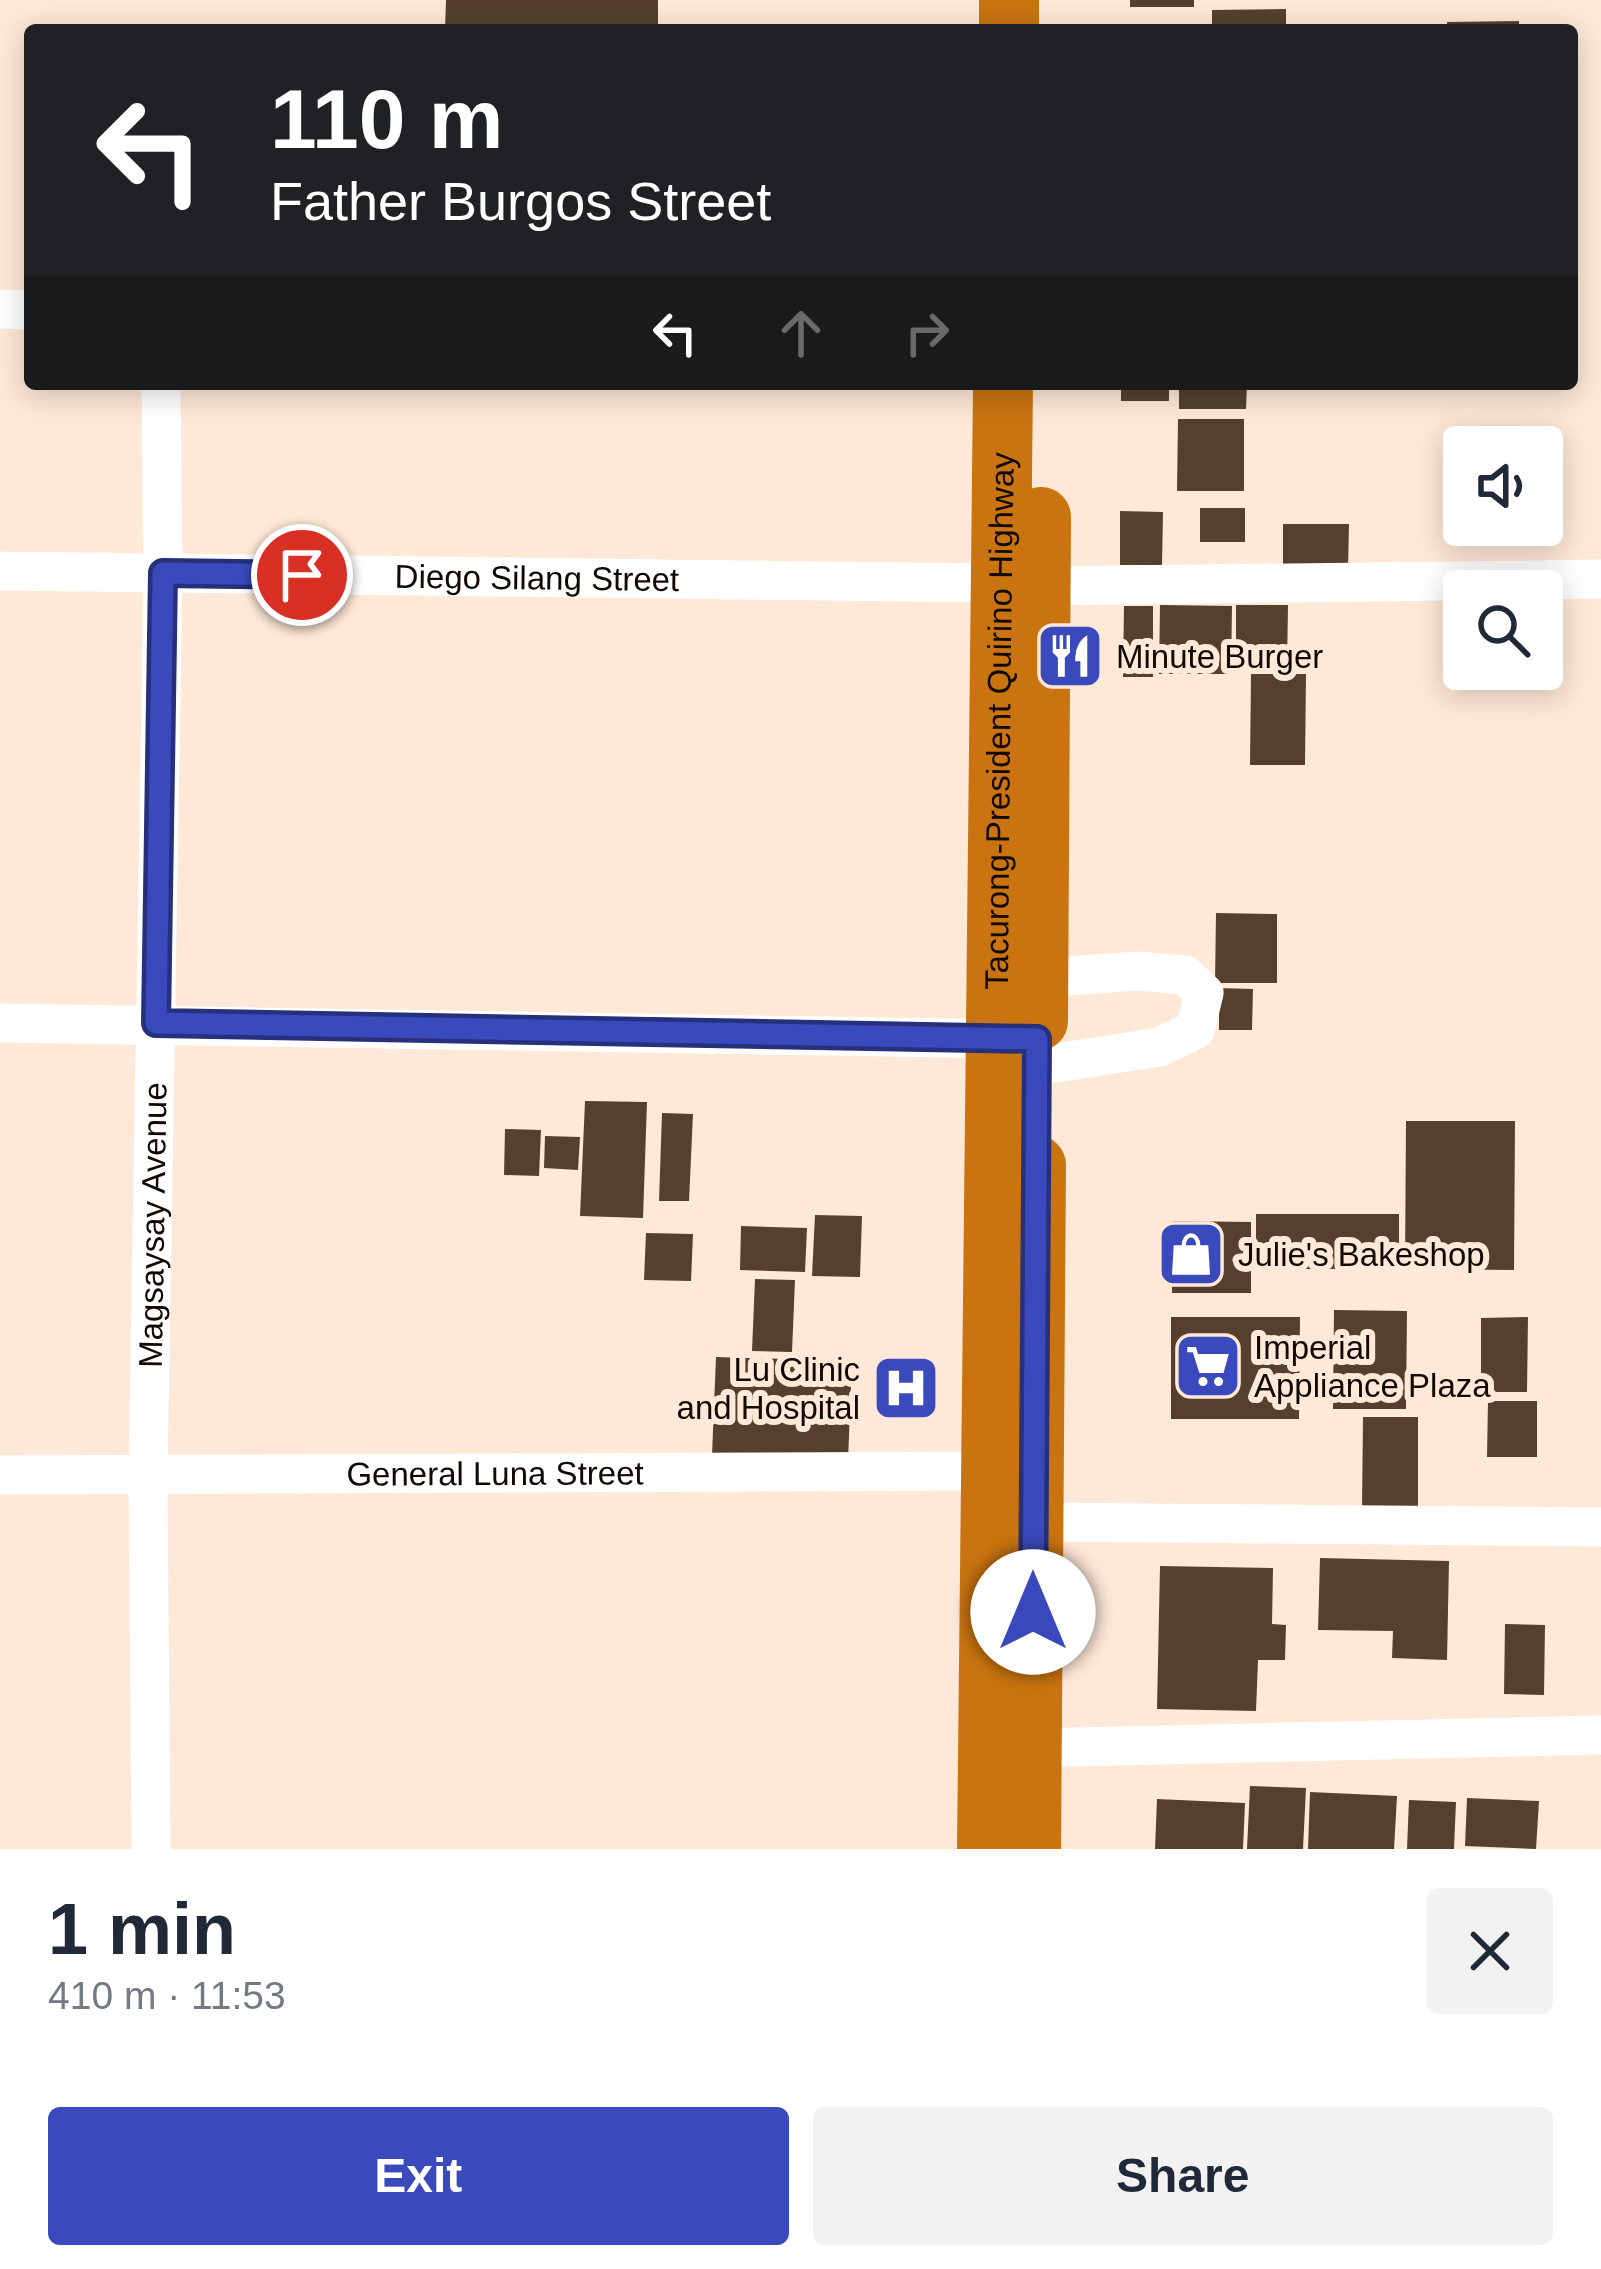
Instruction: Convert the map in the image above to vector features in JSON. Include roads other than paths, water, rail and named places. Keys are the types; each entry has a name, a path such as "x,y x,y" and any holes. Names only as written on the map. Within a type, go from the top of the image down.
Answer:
{"highway":[{"name":"Tacurong-President Quirino Highway","path":"987,1849 990,1471 1024,1048 1038,978 1020,585 1004,390"},
{"name":"Tacurong-President Quirino Highway","path":"1031,1849 1034,1522 1024,1048 995,785 1041,390"}],"street":[{"name":"Magsaysay Avenue","path":"151,1849 148,1477 163,573 160,390"},
{"name":"Diego Silang Street","path":"0,571 1020,585 1601,579"},
{"path":"0,1023 156,1023 1024,1048 1160,1047 1195,1030 1204,993 1185,975 1138,971 1038,978"},
{"name":"General Luna Street","path":"0,1475 990,1471"},
{"path":"1034,1522 1601,1527"},
{"path":"1032,1748 1601,1735"}],"place":[{"name":"Minute Burger","path":"1070,656"},
{"name":"Julie's Bakeshop","path":"1191,1254"},
{"name":"Imperial Appliance Plaza","path":"1208,1366"},
{"name":"Lu Clinic and Hospital","path":"906,1388"}]}
